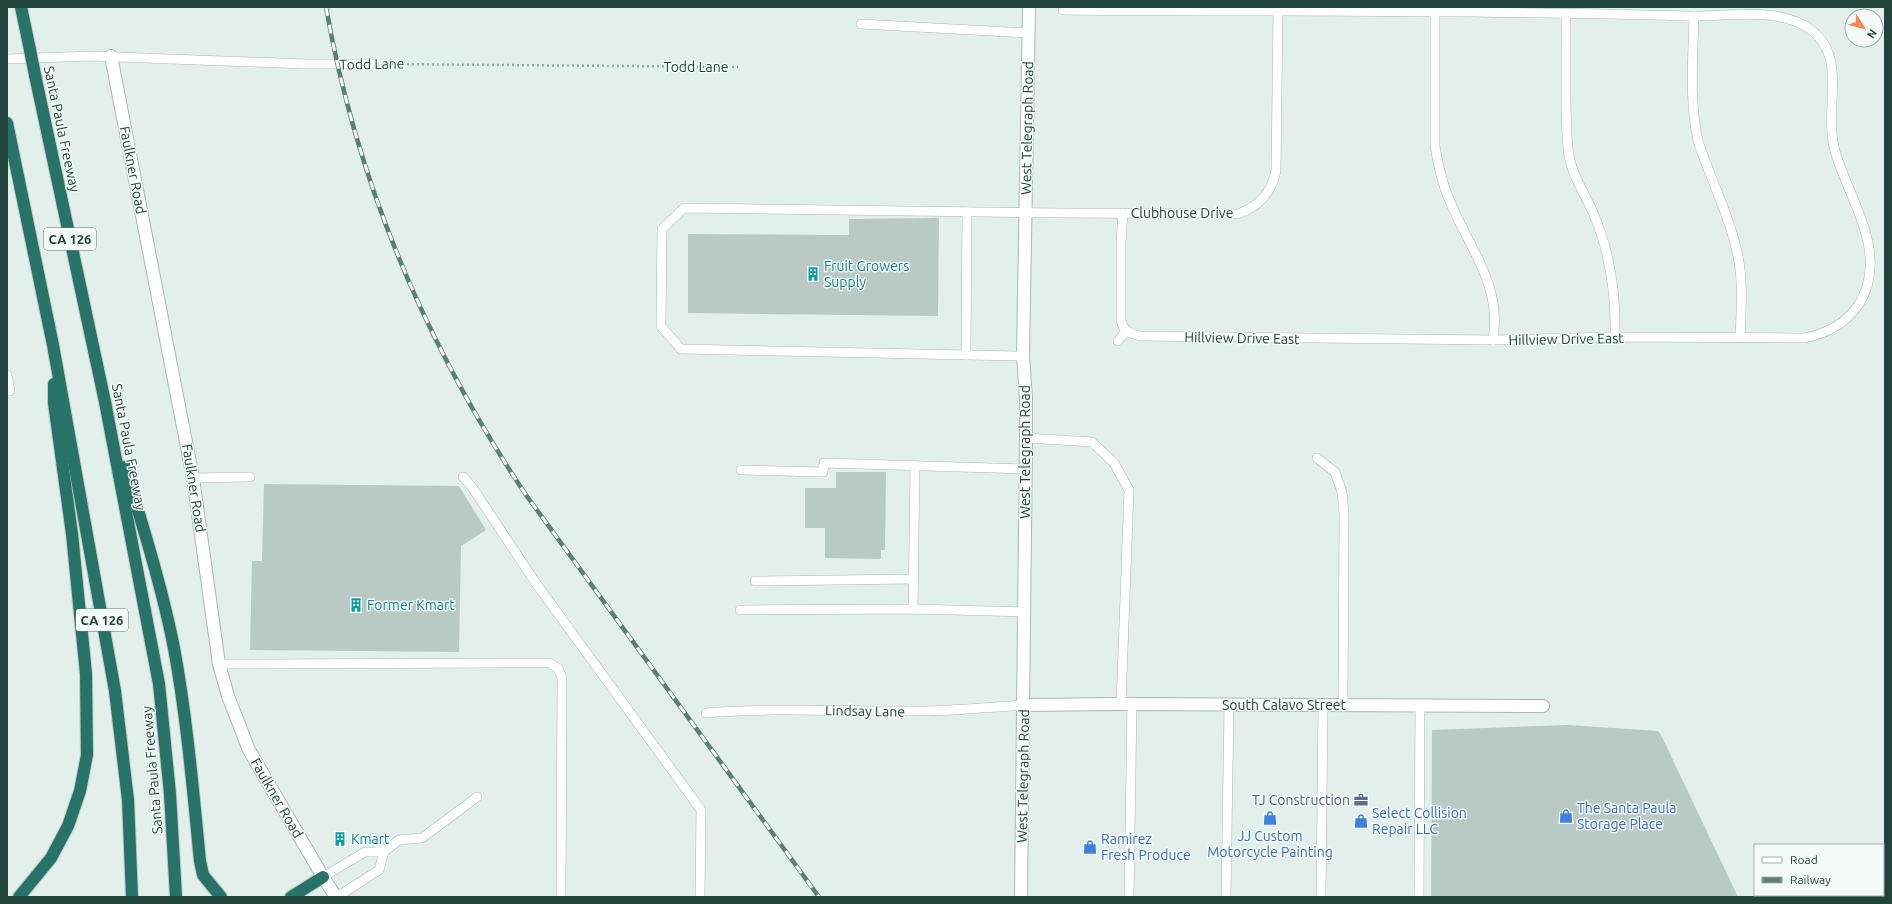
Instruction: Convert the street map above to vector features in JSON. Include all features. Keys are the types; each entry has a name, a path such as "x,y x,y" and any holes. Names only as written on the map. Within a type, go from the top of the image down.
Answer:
{"highway":[{"name":"Santa Paula Freeway","path":"21,7 105,402 159,684 170,794 176,897"},
{"name":"Santa Paula Freeway","path":"7,123 53,345 115,691 128,800 132,897"},
{"path":"19,897 51,858 68,826 80,791 87,755 86,674 72,534 54,403 53,345"},
{"path":"105,402 151,554 174,648 187,740 200,861 204,875 222,897"},
{"path":"291,897 323,877"}],"street":[{"name":"West Telegraph Road","path":"1021,897 1026,469 1026,399 1023,356 1029,7"},
{"name":"Faulkner Road","path":"111,56 193,478 218,664 228,696 249,750 323,877 337,897"},
{"name":"South Calavo Street","path":"1024,705 1543,706"}],"lane":[{"name":"Hillview Drive East","path":"1063,10 1278,12 1436,11 1775,16 1795,21 1809,28 1817,35 1832,59 1833,75 1831,133 1834,149 1866,236 1870,254 1869,279 1864,294 1857,307 1848,318 1834,328 1812,336 1740,338 1615,337 1494,340 1157,337 1140,336 1126,331"},
{"path":"1436,11 1435,146 1449,199 1491,287 1495,314 1494,340"},
{"name":"Clubhouse Drive","path":"1023,356 681,349 661,326 662,229 684,208 1238,214 1251,209 1264,199 1270,190 1276,171 1278,12"},
{"path":"1566,13 1566,117 1569,156 1573,171 1593,212 1603,239 1613,281 1616,306 1615,337"},
{"path":"1694,16 1691,72 1694,124 1698,141 1734,240 1739,263 1741,294 1740,338"},
{"path":"861,24 1029,33"},
{"name":"Todd Lane","path":"7,59 111,56 305,64 372,64"},
{"path":"966,355 967,212"},
{"path":"1118,341 1126,331 1122,326 1121,313 1123,213"},
{"path":"7,375 10,391 7,391"},
{"path":"1026,438 1092,442 1114,463 1129,490 1126,704 1129,897"},
{"path":"1317,458 1335,472 1342,492 1344,513 1343,705"},
{"path":"741,470 823,472 824,463 1026,469"},
{"path":"913,609 914,466"},
{"path":"193,478 250,477"},
{"path":"464,478 472,486 535,582 701,810 700,897"},
{"path":"755,581 913,580"},
{"path":"740,610 913,609 1024,612"},
{"path":"218,664 549,663 558,668 562,678 561,897"},
{"name":"Lindsay Lane","path":"706,713 789,710 922,712 976,710 1024,705"},
{"path":"1226,897 1229,705"},
{"path":"1321,897 1323,705"},
{"path":"1418,897 1420,706"},
{"path":"337,897 378,870 384,852 399,840 422,838 477,797"},
{"path":"374,838 384,852"},
{"path":"323,877 365,852 384,852"}],"path":[{"name":"Todd Lane","path":"372,64 738,67"}],"building":[{"name":"Fruit Growers Supply","path":"939,218 938,316 688,313 688,234 849,235 849,219"},
{"path":"836,472 886,472 885,550 881,550 881,559 825,558 825,528 805,528 805,488 836,488"},
{"name":"Former Kmart","path":"264,484 459,486 486,530 461,546 459,652 250,650 252,561 262,561"},
{"name":"The Santa Paula Storage Place","path":"1568,725 1658,731 1738,897 1431,897 1432,730"}],"railway":[{"path":"326,7 339,72 356,137 377,200 400,262 427,322 457,381 490,439 526,495 819,897"}],"place":[{"name":"Fruit Growers Supply","path":"813,274"},
{"name":"Former Kmart","path":"356,605"},
{"name":"TJ Construction","path":"1361,800"},
{"name":"The Santa Paula Storage Place","path":"1566,816"},
{"name":"JJ Custom Motorcycle Painting","path":"1270,818"},
{"name":"Select Collision Repair LLC","path":"1361,821"},
{"name":"Kmart","path":"340,839"},
{"name":"Ramirez Fresh Produce","path":"1090,847"}]}
